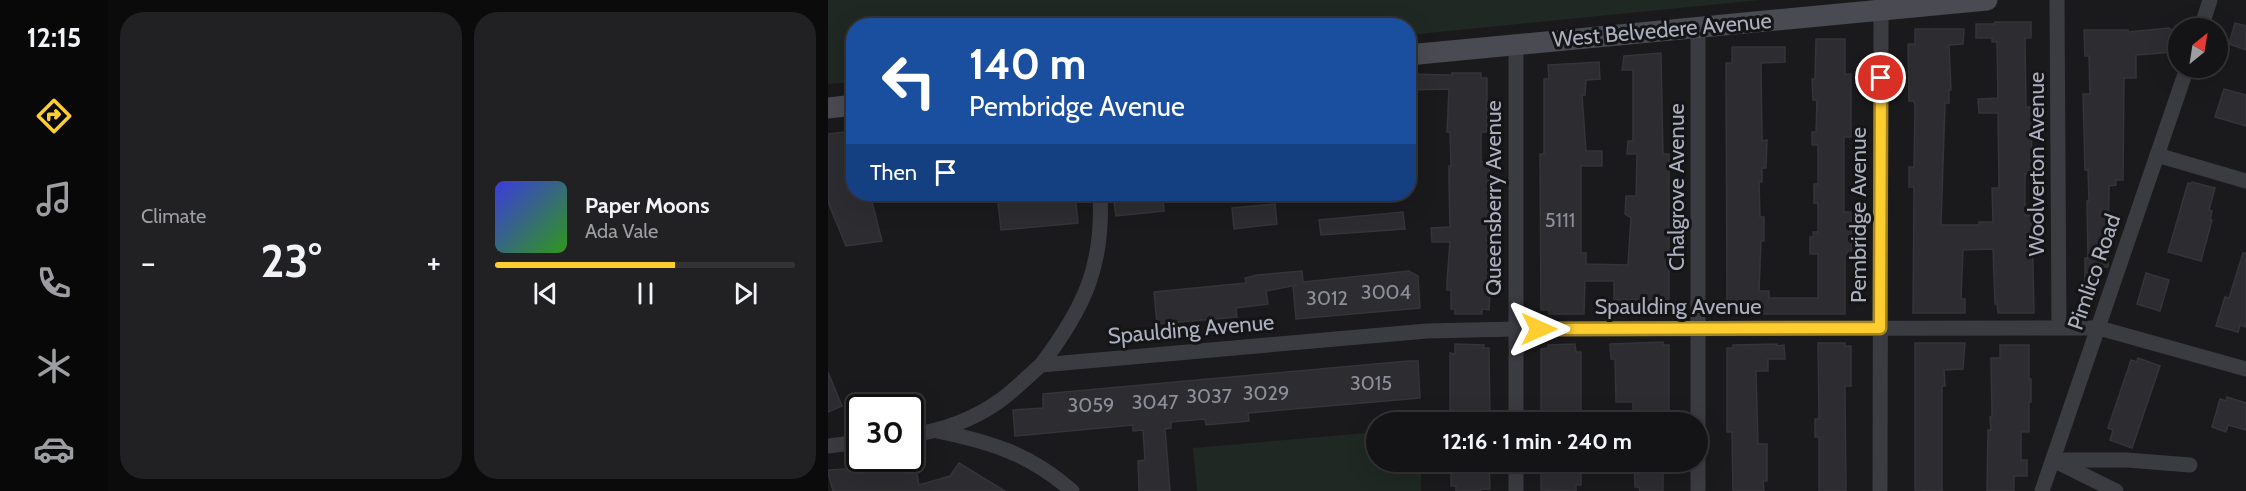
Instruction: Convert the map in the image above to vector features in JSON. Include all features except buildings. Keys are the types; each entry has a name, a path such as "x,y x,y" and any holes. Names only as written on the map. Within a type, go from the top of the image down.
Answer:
{"main road":[{"name":"West Belvedere Avenue","path":"1416,54 1987,0"},
{"path":"828,108 846,106"}],"street":[{"name":"Woolverton Avenue","path":"2057,0 2059,327"},
{"path":"2205,18 2211,0"},
{"name":"Pembridge Avenue","path":"1880,491 1881,10"},
{"name":"Chalgrove Avenue","path":"1698,26 1698,491"},
{"name":"Queensberry Avenue","path":"1516,44 1516,412"},
{"name":"Pimlico Road","path":"2042,491 2184,78"},
{"path":"2157,155 2246,181"},
{"path":"937,432 978,414 999,401 1041,364 1065,333 1081,304 1092,275 1101,226 1100,201"},
{"name":"Spaulding Avenue","path":"1041,364 1426,332 1516,329 2059,327 2099,328 2246,369"},
{"path":"924,433 937,432 978,439 1029,459 1053,474 1072,491"},
{"path":"828,446 846,444"},
{"path":"2052,460 2127,460 2190,465"},
{"path":"2052,460 2116,491"},
{"path":"1516,472 1516,491"}],"shaded area":[{"path":"828,0 1760,0 1416,34 1416,18 846,18 846,83 828,84"},
{"path":"1366,433 1366,472 1421,472 1421,491 1197,491 1193,448"}],"route":[{"path":"1539,329 1880,328 1881,78"}]}
